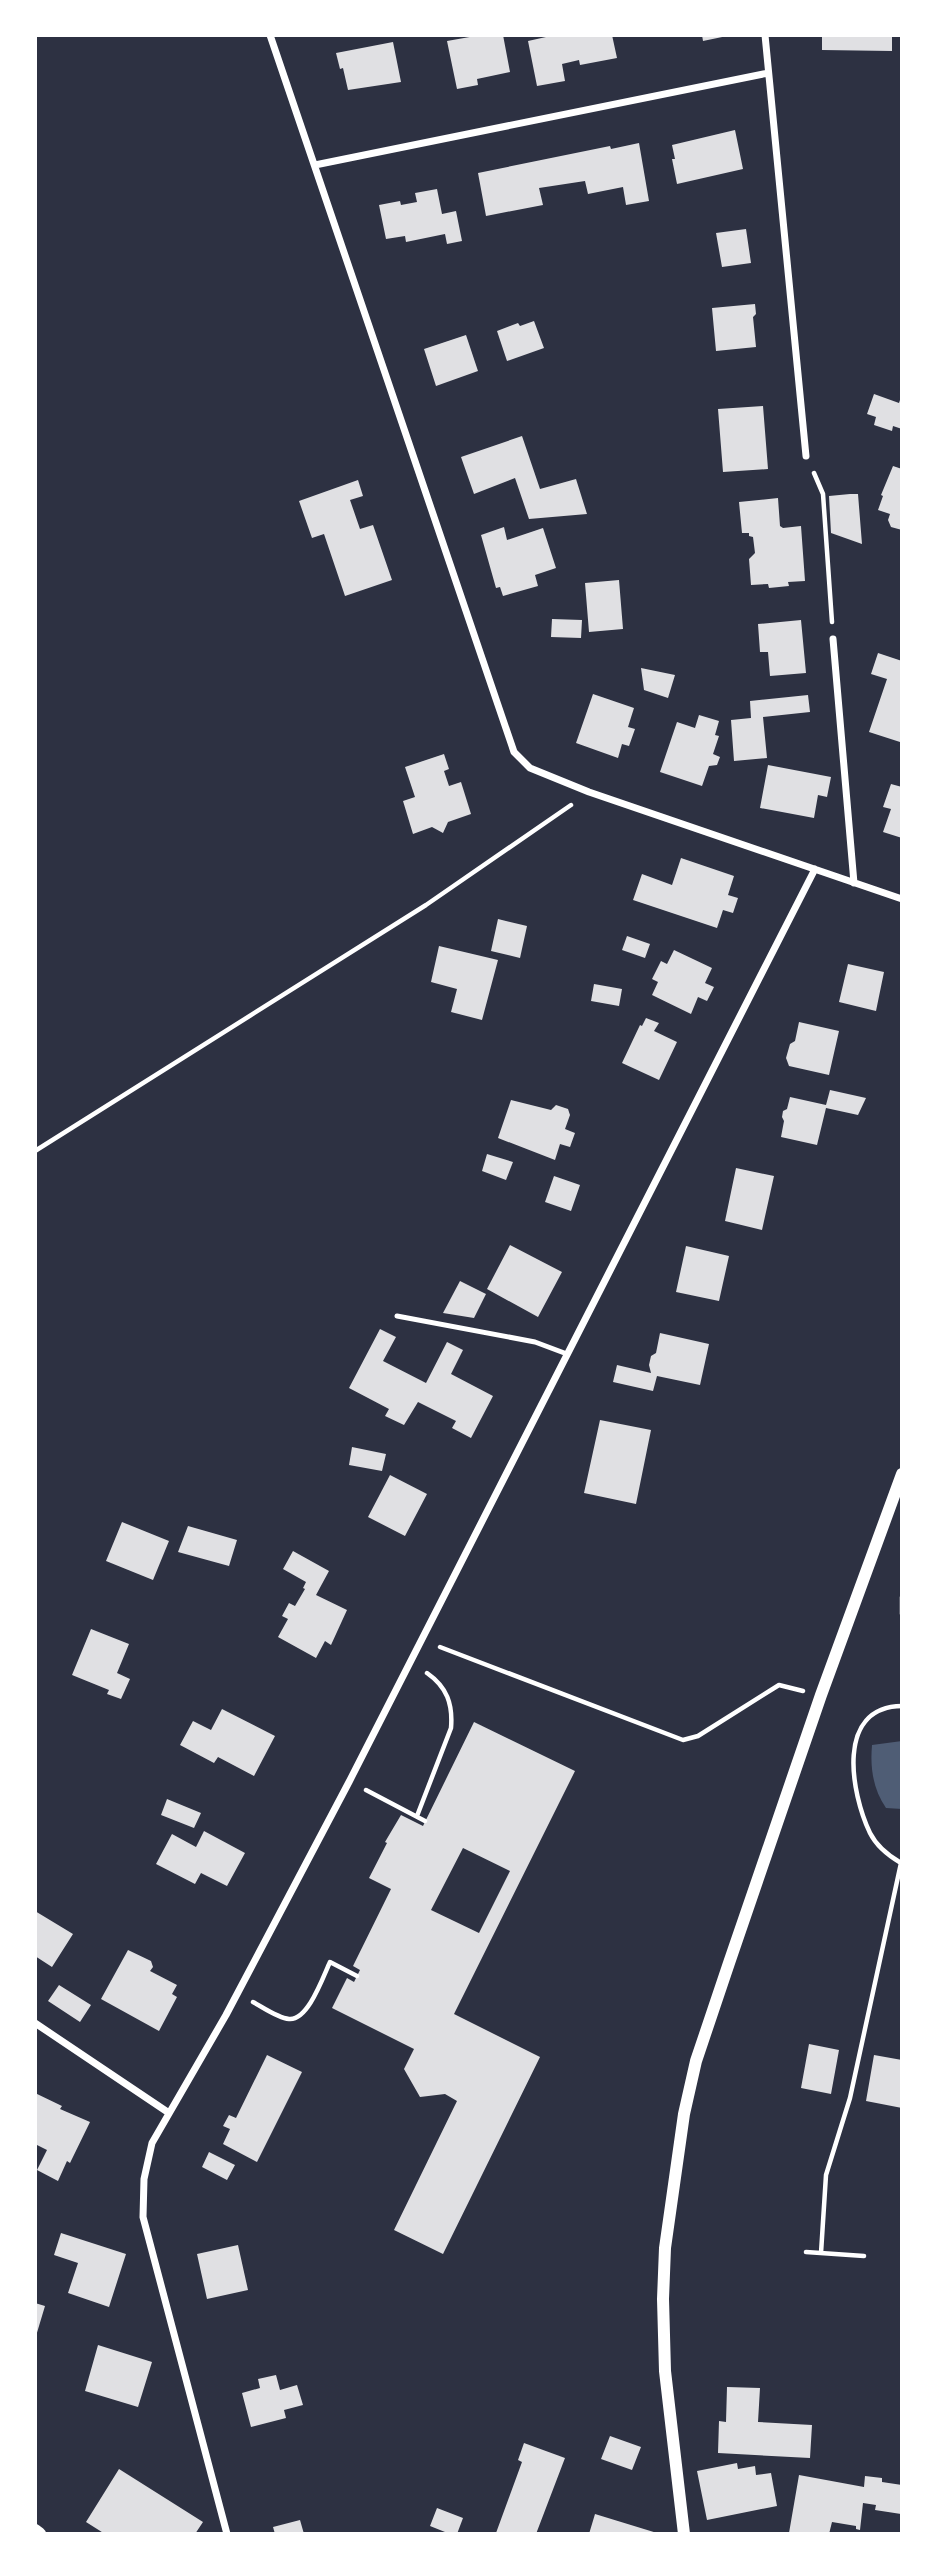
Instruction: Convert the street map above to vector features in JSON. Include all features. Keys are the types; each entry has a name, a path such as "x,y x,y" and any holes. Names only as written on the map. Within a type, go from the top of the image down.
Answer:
{"street":[{"path":"271,35 514,751 530,768 589,792 902,899"},
{"path":"765,35 806,456"},
{"path":"315,165 768,73"},
{"path":"833,639 854,883"},
{"path":"227,2534 143,2217 144,2179 152,2143 237,1994 349,1782 815,869"},
{"path":"684,2534 665,2371 663,2299 665,2248 684,2114 696,2061 821,1695 902,1474"},
{"path":"35,2023 169,2113"}],"lane":[{"path":"397,1316 535,1342 567,1354"}],"path":[{"path":"823,494 833,639"},
{"path":"35,1151 426,905 589,792"},
{"path":"902,1597 902,1614"},
{"path":"436,1655 441,1646 683,1740 698,1736 779,1685 821,1695"},
{"path":"408,1664 440,1682 447,1693 452,1716 451,1728 417,1816"},
{"path":"427,1673 432,1664"},
{"path":"821,2253 825,2175 850,2098 902,1863 885,1854 871,1835 855,1787 852,1762 856,1739 866,1720 879,1711 902,1706"},
{"path":"349,1782 425,1821"},
{"path":"237,1994 286,2019 297,2019 305,2012 330,1962 357,1976"},
{"path":"806,2252 864,2256"}],"water":[{"path":"902,1741 902,1809 886,1808 873,1778 872,1745"}],"building":[{"path":"481,35 503,35 510,72 477,79 478,85 457,89 447,41"},
{"path":"555,35 612,35 617,58 580,65 579,60 562,64 565,81 537,86 528,41"},
{"path":"702,35 727,35 727,36 703,41"},
{"path":"822,35 892,35 892,51 822,50"},
{"path":"393,42 401,82 348,90 336,53"},
{"path":"735,130 743,169 677,184 672,145"},
{"path":"639,143 649,201 626,205 623,187 588,194 585,181 539,188 543,205 486,216 478,173 610,146 611,149"},
{"path":"437,189 442,214 456,211 462,241 447,244 445,234 406,242 405,236 386,239 379,205 400,201 401,205 417,202 415,193"},
{"path":"746,229 751,263 722,267 716,233"},
{"path":"755,304 756,314 753,317 756,347 716,351 712,308"},
{"path":"534,321 544,348 507,361 497,331 518,323 520,326"},
{"path":"466,335 478,371 436,386 424,349"},
{"path":"874,394 899,403 902,401 902,429 893,426 892,431 874,425 876,417 867,414"},
{"path":"763,406 768,469 723,472 718,409"},
{"path":"522,436 540,489 576,479 587,514 529,519 515,478 474,494 461,457"},
{"path":"893,466 902,469 902,530 891,527 888,520 890,514 878,510"},
{"path":"358,480 363,496 350,500 360,529 373,525 392,580 345,596 324,534 312,538 299,501"},
{"path":"858,494 862,544 831,533 829,496"},
{"path":"778,498 780,526 801,526 805,581 788,582 789,586 769,588 768,584 751,585 749,559 755,553 753,537 749,536 749,533 742,533 739,502"},
{"path":"504,527 507,540 543,528 556,568 535,575 538,586 503,596 500,587 496,588 481,535"},
{"path":"619,580 623,629 589,632 585,583"},
{"path":"552,619 582,620 581,638 551,637"},
{"path":"801,620 806,673 770,676 768,652 760,652 758,624"},
{"path":"878,653 902,661 900,742 869,732 887,679 871,674"},
{"path":"641,668 675,675 668,698 644,690"},
{"path":"593,694 634,708 628,727 635,729 629,746 622,744 618,758 576,743"},
{"path":"808,695 810,712 763,717 767,758 734,761 731,720 751,718 750,701"},
{"path":"699,715 719,721 715,735 719,736 713,754 720,757 717,765 709,766 702,786 660,772 677,722 695,728"},
{"path":"444,754 449,769 444,771 449,786 461,782 471,814 448,822 443,833 432,827 413,834 403,801 415,797 405,767"},
{"path":"768,765 831,777 827,797 818,795 814,818 760,808"},
{"path":"891,784 902,787 902,838 883,832 891,809 883,807"},
{"path":"681,858 734,876 728,895 738,898 733,913 723,910 717,928 633,900 642,874 672,885"},
{"path":"498,919 527,926 520,958 491,951"},
{"path":"627,936 650,944 645,958 622,950"},
{"path":"439,946 498,960 482,1020 451,1012 457,989 431,982"},
{"path":"674,950 712,968 705,983 714,987 707,1001 698,997 691,1014 652,995 658,982 652,979 661,961 667,964"},
{"path":"848,964 884,972 876,1011 839,1002"},
{"path":"594,984 622,989 619,1006 591,1001"},
{"path":"646,1018 659,1023 654,1031 677,1042 659,1080 622,1063"},
{"path":"799,1022 839,1031 829,1075 789,1066 786,1058 790,1044 795,1041"},
{"path":"830,1090 866,1098 858,1115 826,1108 817,1145 781,1137 783,1111 787,1109 790,1097 826,1105"},
{"path":"511,1100 551,1110 556,1105 568,1109 570,1115 565,1129 575,1133 570,1147 560,1144 555,1160 498,1138"},
{"path":"487,1154 513,1162 506,1180 482,1171"},
{"path":"736,1168 774,1176 762,1230 725,1221"},
{"path":"554,1176 580,1185 571,1211 545,1202"},
{"path":"510,1245 562,1272 538,1317 487,1289"},
{"path":"686,1246 729,1256 719,1301 676,1292"},
{"path":"460,1281 486,1294 474,1318 443,1313"},
{"path":"380,1329 396,1337 383,1361 426,1383 447,1342 463,1350 451,1374 493,1396 471,1438 452,1428 456,1421 418,1402 404,1425 385,1416 389,1409 349,1388"},
{"path":"660,1333 709,1344 700,1385 657,1376 653,1391 613,1382 617,1365 651,1373 651,1356 656,1353"},
{"path":"600,1420 651,1430 636,1504 584,1493"},
{"path":"352,1447 386,1454 382,1471 349,1465"},
{"path":"390,1475 427,1494 405,1536 368,1517"},
{"path":"122,1522 169,1541 153,1580 106,1561"},
{"path":"188,1526 237,1540 229,1566 178,1552"},
{"path":"293,1551 329,1571 316,1595 347,1610 331,1645 325,1641 316,1658 278,1637 288,1619 282,1616 289,1603 295,1606 305,1589 303,1588 306,1582 283,1569"},
{"path":"91,1629 129,1644 117,1673 130,1679 121,1699 107,1694 109,1690 72,1675"},
{"path":"222,1709 275,1736 254,1776 218,1757 214,1763 180,1745 193,1721 211,1730"},
{"path":"474,1722 575,1771 454,2014 540,2057 443,2254 394,2230 457,2101 445,2094 420,2097 404,2069 414,2049 332,2008 347,1978 354,1982 360,1970 353,1966 391,1889 369,1878 387,1843 385,1842 401,1815 423,1826","holes":["463,1848 510,1871 479,1933 431,1910"]},
{"path":"167,1799 201,1813 194,1828 161,1815"},
{"path":"204,1831 245,1853 227,1886 201,1873 195,1884 156,1864 172,1834 196,1847"},
{"path":"35,1911 73,1934 52,1967 35,1956"},
{"path":"128,1950 151,1961 153,1967 150,1971 177,1985 172,1994 177,1997 159,2031 101,1999"},
{"path":"59,1985 91,2005 80,2022 48,2001"},
{"path":"809,2044 839,2050 831,2094 801,2088"},
{"path":"267,2055 302,2072 257,2162 223,2144 230,2129 223,2126 229,2115 236,2118"},
{"path":"874,2055 902,2060 902,2108 866,2101"},
{"path":"35,2093 62,2106 60,2109 90,2122 58,2181 37,2170 47,2150 35,2144"},
{"path":"209,2152 235,2165 227,2180 202,2167"},
{"path":"61,2233 126,2254 109,2307 68,2293 78,2263 54,2255"},
{"path":"238,2245 248,2290 207,2299 197,2254"},
{"path":"35,2303 45,2306 36,2336 35,2336"},
{"path":"98,2345 152,2362 138,2407 85,2391"},
{"path":"276,2375 280,2390 297,2385 303,2405 284,2410 286,2418 251,2427 242,2393 260,2388 258,2379"},
{"path":"727,2387 760,2388 758,2422 812,2425 810,2458 718,2453 719,2421 726,2422"},
{"path":"610,2436 641,2447 632,2470 601,2459"},
{"path":"524,2443 565,2458 536,2534 498,2534 496,2533 522,2462 518,2460"},
{"path":"737,2463 738,2469 755,2466 756,2475 771,2473 777,2506 707,2520 697,2471"},
{"path":"119,2469 203,2522 195,2534 105,2534 86,2522"},
{"path":"799,2475 864,2487 865,2476 902,2485 901,2514 875,2510 876,2505 863,2503 860,2530 856,2529 856,2526 832,2522 829,2534 789,2533"},
{"path":"437,2508 463,2518 457,2534 430,2526"},
{"path":"595,2514 657,2533 657,2534 589,2534"},
{"path":"300,2520 304,2534 275,2534 273,2527"}]}
